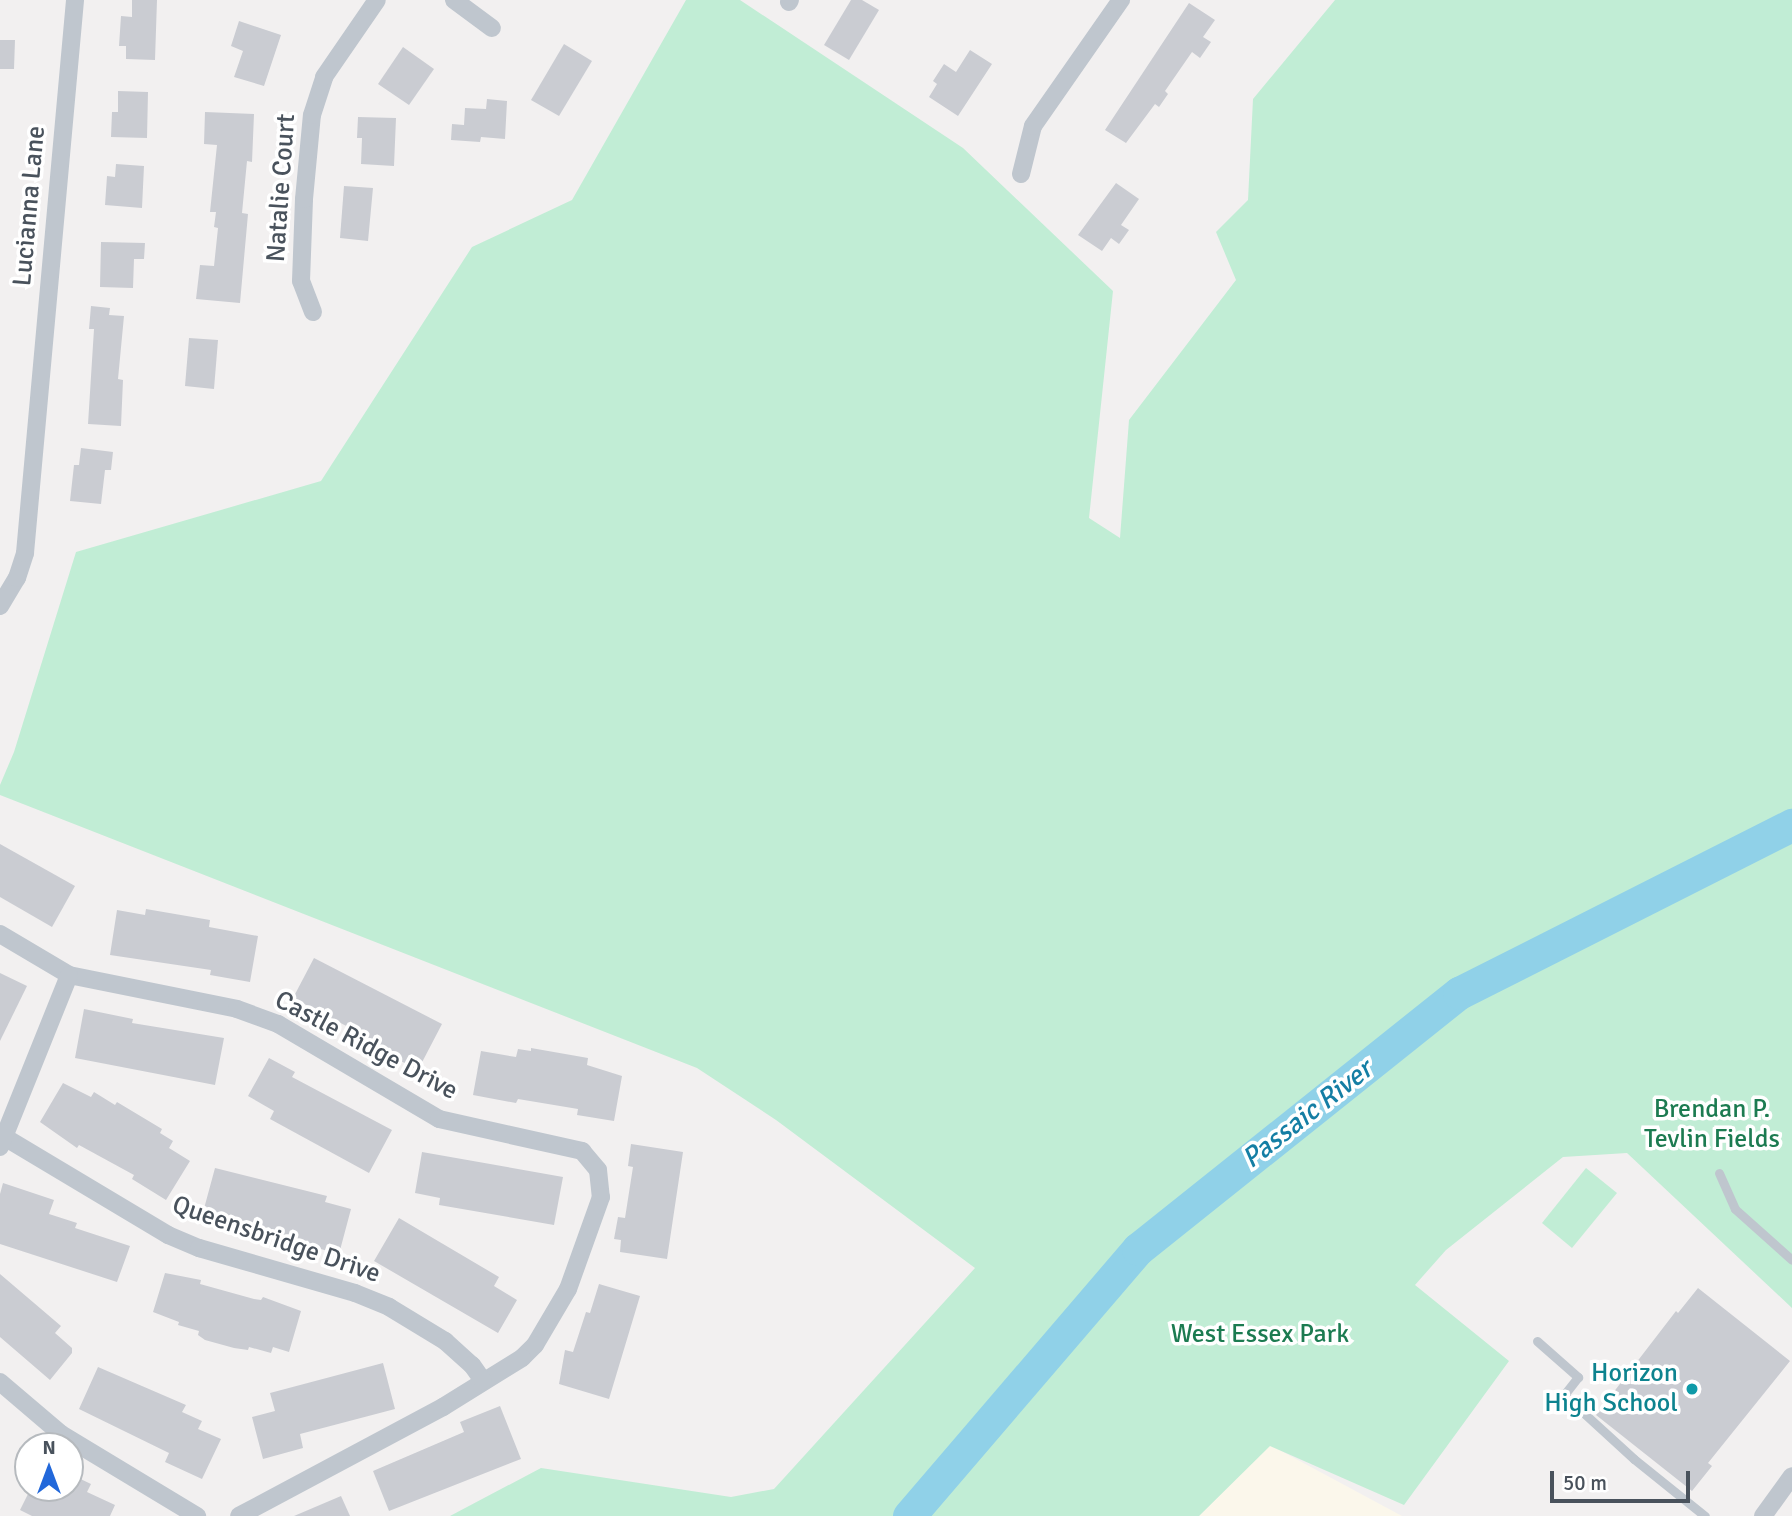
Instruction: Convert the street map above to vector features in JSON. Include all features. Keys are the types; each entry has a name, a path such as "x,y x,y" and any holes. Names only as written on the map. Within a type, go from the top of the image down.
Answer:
{"street":[{"name":"Lucianna Lane","path":"0,606 17,578 24,553 75,0"},
{"name":"Natalie Court","path":"313,312 301,281 304,199 312,115 324,77 377,0"},
{"path":"454,0 492,28"},
{"path":"1021,174 1032,126 1121,0"},
{"name":"Castle Ridge Drive","path":"0,934 69,975 237,1009 278,1024 439,1119 582,1151 592,1159 601,1182 601,1198 568,1289 535,1345 522,1358 443,1407 239,1516"},
{"path":"3,1143 69,975"},
{"name":"Queensbridge Drive","path":"3,1143 168,1235 199,1248 355,1293 389,1307 444,1341 472,1365 483,1381"},
{"path":"0,1382 61,1434 197,1516"},
{"path":"1763,1516 1792,1477"}],"lane":[{"path":"1719,1173 1735,1209 1792,1259"},
{"path":"1537,1341 1578,1377 1564,1395 1634,1459 1705,1516"}],"shaded area":[{"path":"1270,1445 1402,1516 1199,1516"}],"green space":[{"path":"686,0 740,0 963,148 1113,291 1089,518 1120,538 1129,420 1236,280 1216,232 1248,200 1253,99 1335,0 1792,0 1792,1308 1627,1153 1563,1157 1446,1250 1415,1285 1509,1361 1404,1505 1270,1446 1199,1516 450,1516 541,1468 731,1497 774,1489 975,1268 776,1120 697,1068 0,795 0,785 14,752 76,552 321,481 472,247 572,200"},
{"path":"1586,1168 1617,1193 1572,1248 1542,1223"}],"building":[{"path":"132,0 157,0 155,60 126,59 126,46 119,46 121,16 132,17"},
{"path":"851,0 862,0 879,10 849,60 824,45"},
{"path":"1189,3 1215,20 1203,37 1211,42 1200,58 1192,52 1165,91 1168,94 1159,107 1155,104 1126,143 1105,130"},
{"path":"239,21 281,35 264,86 234,77 243,51 231,46"},
{"path":"0,40 15,40 14,69 0,69"},
{"path":"564,44 592,61 559,116 531,100"},
{"path":"403,47 434,69 409,105 378,84"},
{"path":"970,50 992,64 958,116 929,97 937,84 933,81 944,64 956,72"},
{"path":"118,91 148,92 147,138 111,137 112,112 118,112"},
{"path":"487,99 507,101 505,139 481,137 480,142 451,140 452,124 464,125 465,108 486,109"},
{"path":"205,112 254,114 252,162 247,161 242,213 248,214 240,303 196,299 200,265 214,266 218,228 214,227 216,212 210,212 217,145 204,144"},
{"path":"358,117 396,118 394,166 361,164 362,138 357,138"},
{"path":"116,164 144,166 142,208 105,205 107,176 115,177"},
{"path":"1116,183 1139,199 1121,225 1129,230 1119,244 1111,238 1102,251 1078,235"},
{"path":"344,186 373,188 368,241 340,238"},
{"path":"101,242 145,243 144,259 134,259 133,288 100,287"},
{"path":"91,306 110,308 109,315 124,316 118,379 123,380 121,426 88,424 94,329 89,329"},
{"path":"189,338 218,340 214,389 185,386"},
{"path":"81,448 113,452 111,470 105,470 101,504 70,501 74,465 79,465"},
{"path":"0,844 75,886 52,927 0,897"},
{"path":"146,909 210,920 209,927 258,936 250,982 210,975 211,970 110,955 117,910 145,915"},
{"path":"314,958 442,1024 418,1070 372,1046 375,1041 293,998"},
{"path":"0,973 27,986 0,1041"},
{"path":"84,1009 133,1019 132,1023 224,1038 215,1085 75,1058"},
{"path":"531,1048 588,1058 587,1065 622,1076 614,1121 577,1115 578,1109 518,1099 516,1103 473,1095 481,1051 516,1057 518,1049 531,1051"},
{"path":"269,1058 295,1072 292,1077 392,1130 369,1173 270,1119 274,1111 248,1096"},
{"path":"63,1083 91,1097 94,1092 115,1105 117,1102 162,1129 160,1133 173,1141 169,1148 190,1161 166,1200 132,1179 134,1175 79,1145 77,1148 40,1122"},
{"path":"631,1144 683,1152 667,1259 620,1252 621,1240 614,1239 618,1217 625,1218 633,1167 628,1166"},
{"path":"422,1152 563,1177 554,1225 439,1205 440,1198 415,1193"},
{"path":"215,1168 327,1196 325,1202 351,1209 339,1254 299,1243 301,1239 202,1216"},
{"path":"3,1183 54,1200 49,1214 77,1223 75,1228 130,1246 117,1282 0,1244 0,1194"},
{"path":"399,1218 499,1277 494,1286 517,1300 498,1333 374,1261"},
{"path":"165,1273 201,1280 200,1284 254,1299 261,1300 263,1297 301,1311 289,1352 273,1347 271,1353 249,1347 248,1350 234,1348 205,1340 198,1335 199,1331 178,1325 179,1322 153,1312"},
{"path":"0,1274 61,1326 55,1333 72,1348 72,1353 50,1380 0,1337"},
{"path":"599,1284 640,1296 609,1399 559,1384 565,1350 573,1352 586,1312 590,1313"},
{"name":"Horizon High School","path":"1698,1288 1790,1361 1708,1463 1712,1466 1692,1491 1596,1415 1676,1311 1678,1313"},
{"path":"383,1363 395,1409 300,1434 303,1448 263,1459 252,1417 275,1411 270,1393"},
{"path":"98,1367 186,1405 182,1412 202,1421 198,1429 221,1439 202,1479 165,1462 169,1453 79,1409"},
{"path":"500,1406 521,1459 389,1511 373,1471 464,1432 460,1422"},
{"path":"84,1481 91,1484 87,1492 115,1505 110,1516 32,1516 20,1510 24,1502 84,1502"},
{"path":"341,1496 350,1516 294,1516"}],"waterway":[{"name":"Passaic River","path":"909,1516 1138,1249 1459,993 1792,825"}],"place":[{"name":"Horizon High School","path":"1692,1389"}],"park label":[{"name":"Brendan P. Tevlin Fields","path":"1712,1125"},
{"name":"West Essex Park","path":"1260,1335"}]}
